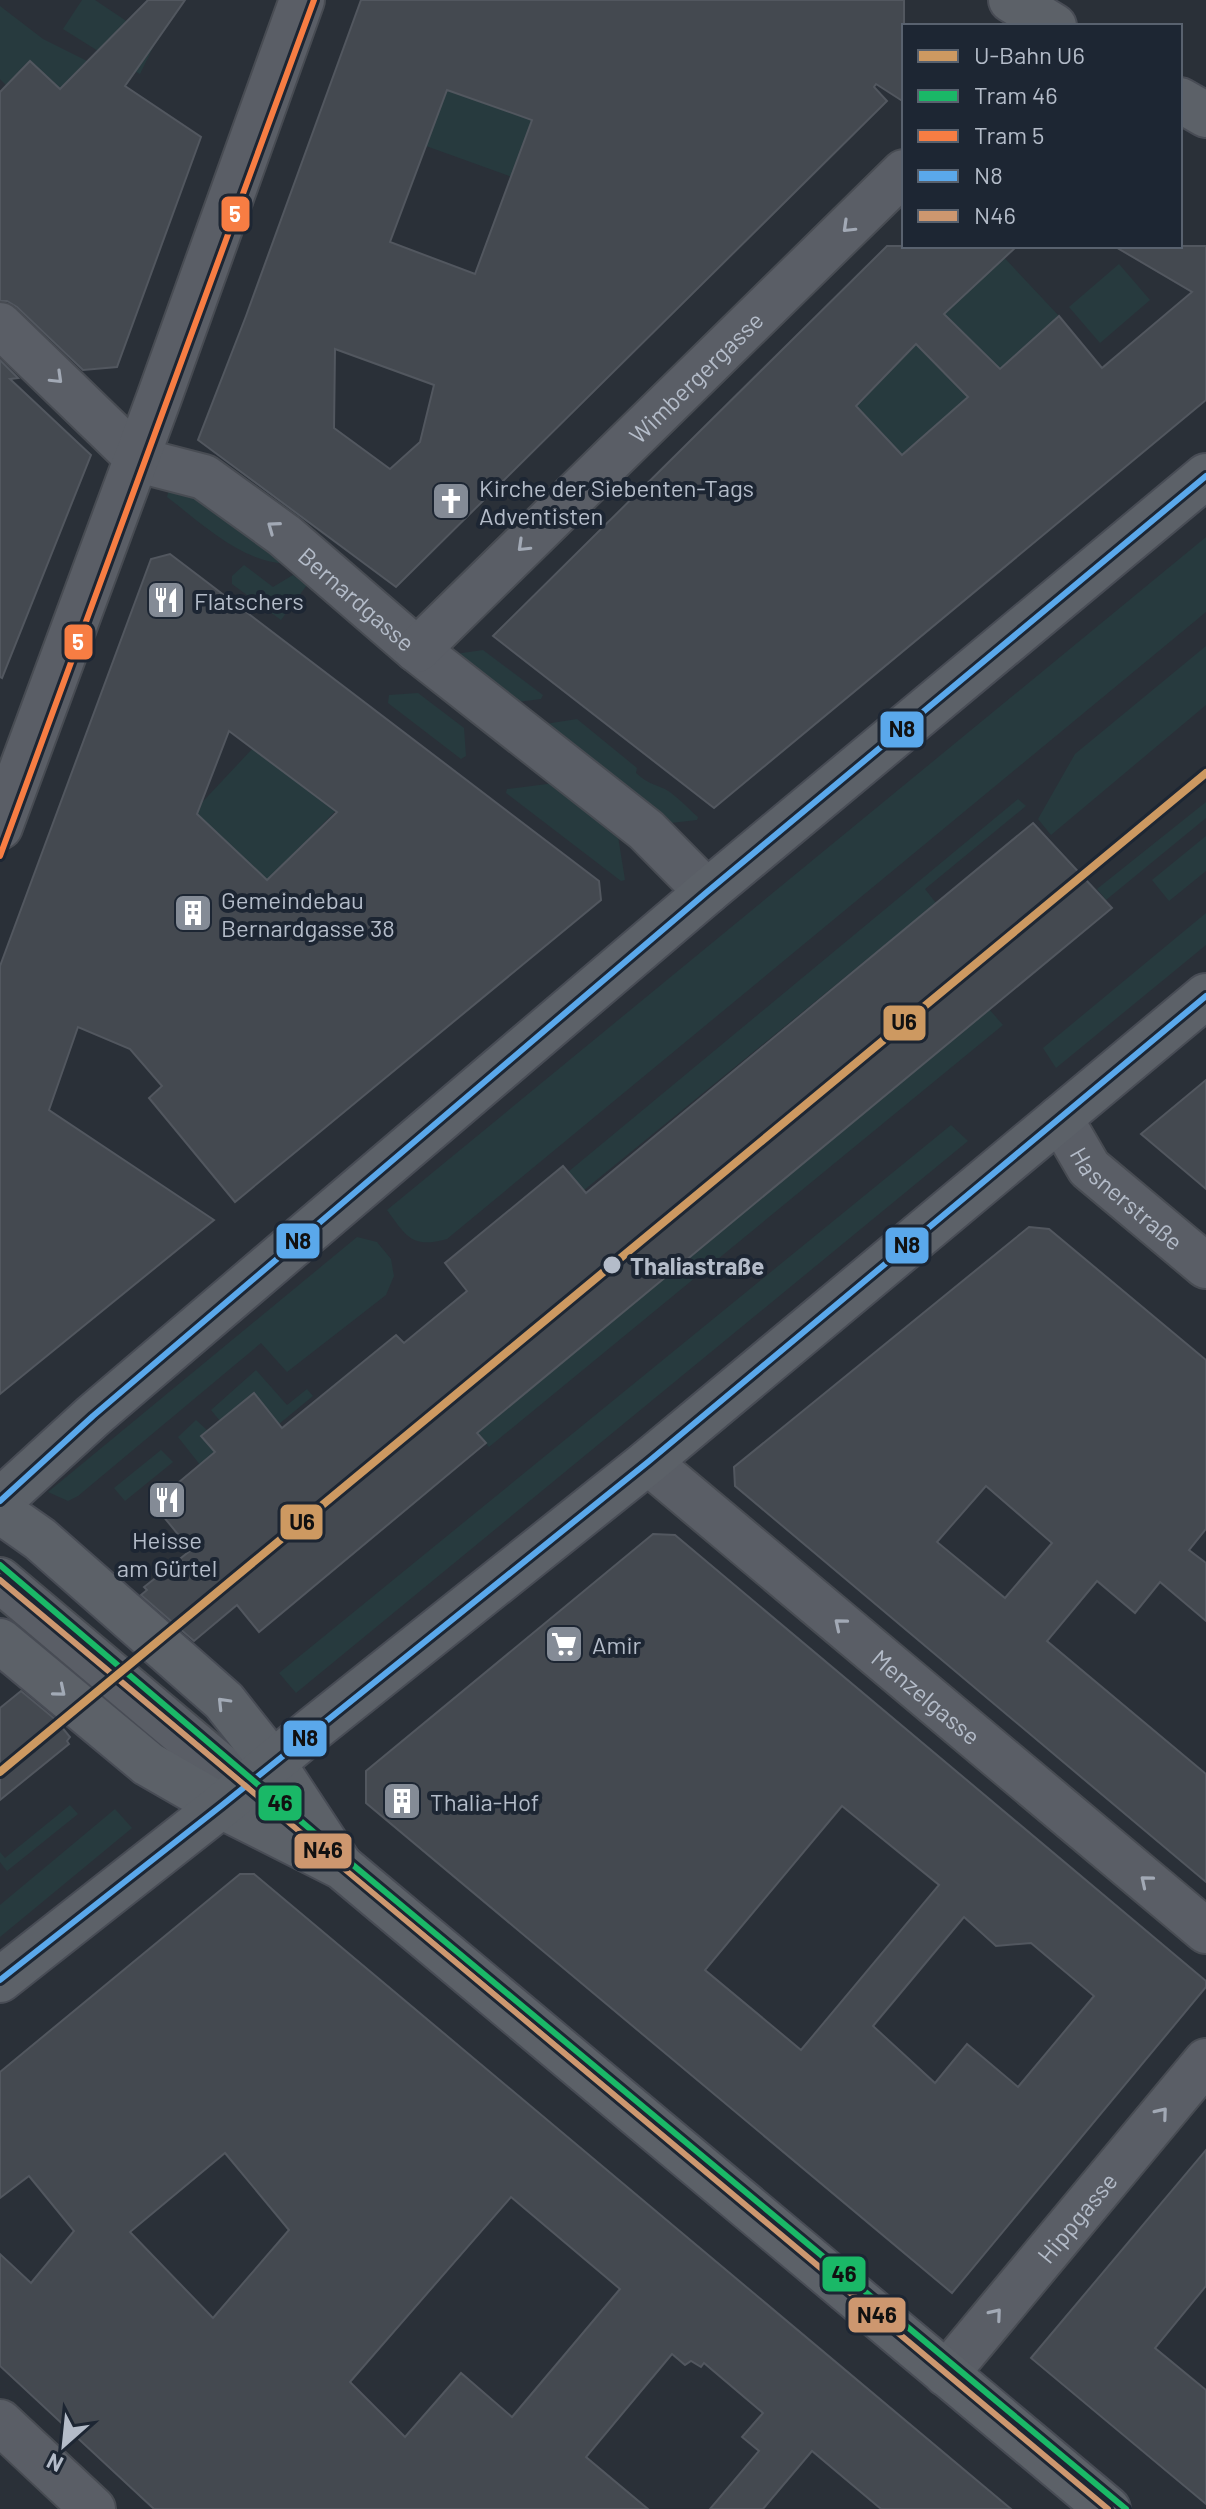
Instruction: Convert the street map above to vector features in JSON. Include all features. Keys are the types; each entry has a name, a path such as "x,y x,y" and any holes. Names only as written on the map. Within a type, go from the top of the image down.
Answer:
{"main road":[{"path":"1182,101 1206,115"},
{"path":"0,1501 93,1416 707,892 1206,476"},
{"path":"0,1980 648,1462 1206,996"},
{"path":"0,1511 50,1548 224,1701 246,1785 1108,2509"},
{"path":"5,1653 140,1758 246,1785 342,1867"}],"street":[{"path":"0,827 302,0"},
{"name":"Wimbergergasse","path":"417,650 902,174"},
{"name":"Bernardgasse","path":"0,325 138,456 146,462 204,477 284,535 417,650 646,830 707,892"},
{"name":"Hasnerstraße","path":"1060,1118 1089,1168 1206,1266"},
{"name":"Menzelgasse","path":"648,1462 1206,1931"},
{"path":"0,1580 246,1785"},
{"name":"Hippgasse","path":"946,2374 1206,2061"},
{"path":"0,2422 93,2509"}],"green space":[{"path":"82,0 95,0 156,41 140,74 63,29"},
{"path":"0,6 43,39 87,61 60,89 30,61 6,85 0,79"},
{"path":"445,89 682,173 581,202 401,137"},
{"path":"998,251 1059,316 1028,344 1003,454 960,404 902,455 854,403 894,366 888,359 910,339 968,396 944,314 945,302"},
{"path":"1119,264 1150,300 1100,343 1069,307"},
{"path":"171,481 299,563 262,560 228,543 167,497"},
{"path":"1206,537 1206,612 447,1239 418,1241 399,1227 387,1210"},
{"path":"244,565 273,587 293,575 307,585 281,620 232,584 232,576"},
{"path":"1206,646 1206,705 1051,835 1038,819 1075,754"},
{"path":"483,650 543,695 541,699 518,702 455,654"},
{"path":"418,693 464,728 466,756 461,759 388,703 389,695"},
{"path":"577,719 637,768 639,776 675,796 698,817 697,820 654,825 526,727"},
{"path":"268,732 287,775 311,793 324,776 349,797 267,881 194,811"},
{"path":"555,783 617,830 625,880 621,881 506,793 507,789"},
{"path":"1018,799 1026,806 925,889 936,903 583,1191 568,1172"},
{"path":"1206,802 1206,818 1106,900 1097,889"},
{"path":"1206,836 1206,871 1169,901 1152,880"},
{"path":"1206,913 1206,945 1056,1068 1043,1048"},
{"path":"989,1009 1003,1025 489,1447 477,1433"},
{"path":"951,1125 968,1141 296,1693 279,1673"},
{"path":"357,1237 377,1242 391,1259 394,1276 386,1295 287,1372 261,1343 78,1496 68,1501 48,1492"},
{"path":"256,1370 287,1405 307,1389 313,1396 279,1424 254,1393 220,1421 211,1410"},
{"path":"196,1420 208,1431 202,1436 224,1462 201,1466 178,1437"},
{"path":"161,1450 173,1462 125,1501 114,1488"},
{"path":"70,1805 78,1814 7,1871 0,1862 0,1852 5,1858"},
{"path":"115,1809 132,1828 0,1937 0,1905"}],"building":[{"path":"148,0 185,0 125,86 201,137 117,367 83,370 17,307 0,301 0,92 30,61 60,89"},
{"path":"361,0 904,0 902,101 876,84 874,87 887,101 396,587 198,440","holes":["447,90 532,120 475,274 390,242","335,349 434,385 420,442 390,469 334,428"]},
{"path":"887,246 1015,248 944,314 1000,369 1059,316 1102,368 1192,292 1117,248 1206,246 1206,400 714,808 493,636","holes":["916,344 968,397 902,455 856,406"]},
{"path":"0,360 18,378 10,379 91,455 2,678 0,677"},
{"path":"170,554 599,881 601,900 235,1202 149,1098 162,1086 130,1049 78,1027 49,1110 214,1220 0,1394 0,966 151,559","holes":["229,731 337,812 267,880 197,814"]},
{"path":"1033,823 1112,908 477,1433 486,1443 259,1632 237,1605 194,1641 141,1595 147,1590 144,1587 191,1550 153,1504 215,1452 201,1436 254,1393 282,1428 396,1335 404,1343 467,1291 445,1263 563,1166 586,1193"},
{"path":"1206,1080 1206,1189 1141,1134"},
{"path":"1029,1227 1049,1229 1206,1360 1206,1529 1189,1550 1206,1563 1206,1621 1160,1582 1135,1613 1097,1581 1047,1641 1206,1774 1206,1882 735,1486 734,1467","holes":["986,1486 1052,1543 1005,1598 937,1542"]},
{"path":"653,1534 675,1535 1206,1981 1206,1987 952,2293 366,1803 366,1771","holes":["842,1806 939,1885 801,2050 705,1970","964,1917 996,1946 1031,1943 1094,1996 1018,2087 967,2044 935,2083 873,2026"]},
{"path":"21,1691 56,1720 70,1737 67,1741 69,1744 0,1800 0,1708"},
{"path":"240,1874 254,1874 1011,2509 881,2509 812,2451 763,2509 710,2509 759,2451 742,2437 763,2413 704,2363 701,2367 691,2361 685,2365 672,2354 586,2457 648,2509 154,2509 0,2366 0,2254 31,2283 74,2231 29,2176 0,2198 0,2072","holes":["225,2153 289,2230 213,2318 130,2232","511,2197 620,2289 512,2417 461,2373 405,2437 350,2382"]},
{"path":"1206,2150 1206,2286 1155,2348 1206,2390 1206,2504 1031,2358"}],"metro line":[{"name":"U6","path":"0,1772 1206,773"}],"tram line":[{"name":"5","path":"0,856 314,0"},
{"name":"46","path":"0,1565 323,1840 1126,2509"}],"transit line":[{"name":"N8","path":"0,1501 93,1416 707,892 1206,476"},
{"name":"N8","path":"0,1980 648,1462 1206,996"},
{"name":"N46","path":"0,1580 1108,2509"}],"place":[{"name":"Kirche der Siebenten-Tags Adventisten","path":"451,501"},
{"name":"Flatschers","path":"166,600"},
{"name":"Gemeindebau Bernardgasse 38","path":"193,913"},
{"name":"Thaliastraße","path":"612,1265"},
{"name":"Heisse am Gürtel","path":"167,1500"},
{"name":"Amir","path":"564,1644"},
{"name":"Thalia-Hof","path":"402,1801"}]}
